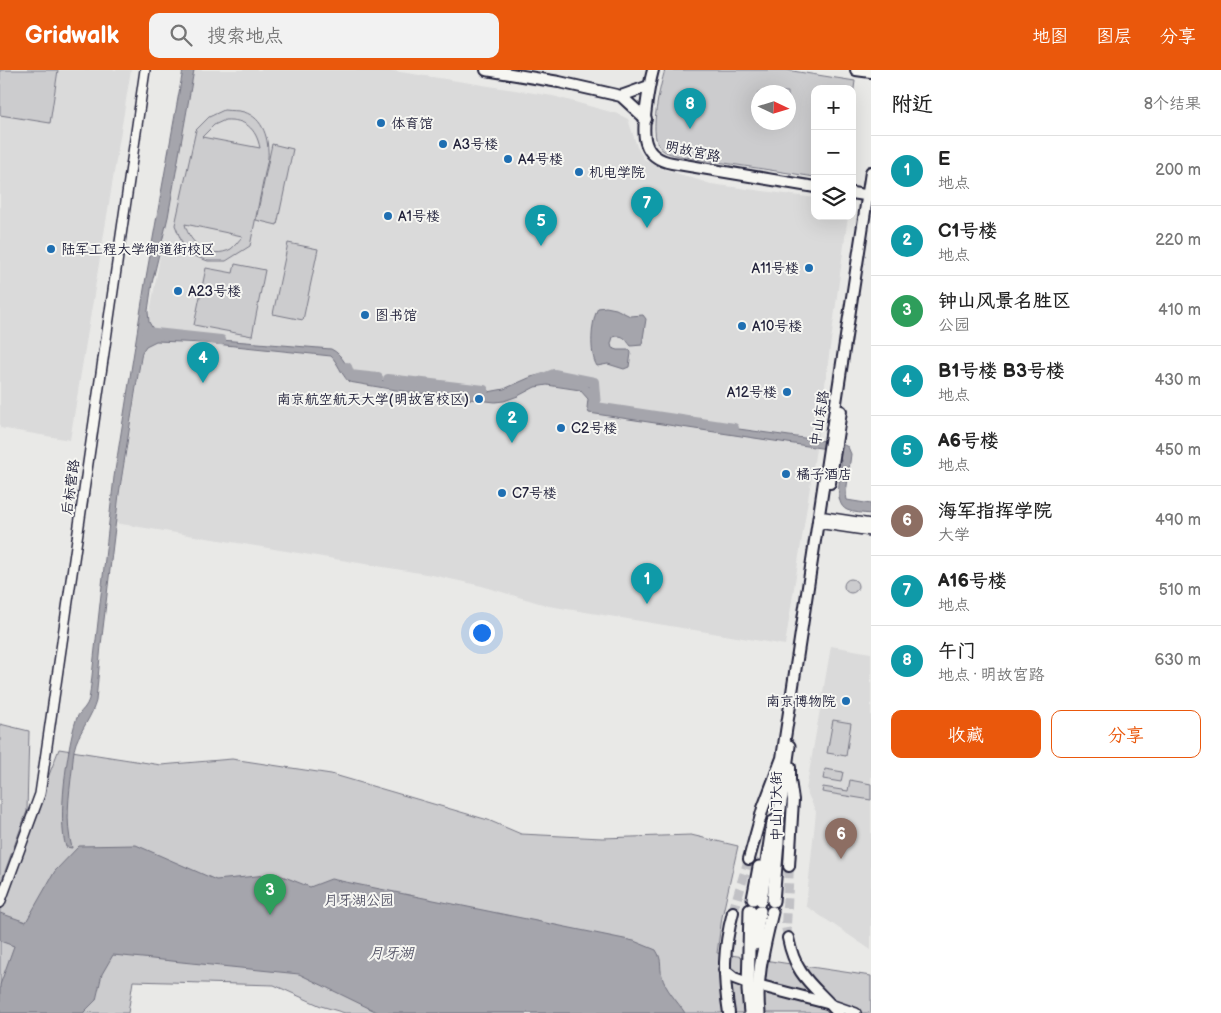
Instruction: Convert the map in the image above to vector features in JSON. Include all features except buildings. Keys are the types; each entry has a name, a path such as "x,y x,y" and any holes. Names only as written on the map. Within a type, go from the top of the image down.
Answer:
{"highway":[{"path":"759,1013 759,988 763,952 762,906 778,842 779,816 790,746"},
{"path":"751,1013 753,967 776,790 782,758"}],"main road":[{"name":"后标营路","path":"0,903 40,794 145,70"},
{"path":"486,70 559,82 621,96 646,119"},
{"name":"明故宫路","path":"653,70 646,119 645,142 659,160 811,186"},
{"path":"856,70 871,72"},
{"path":"621,96 650,86"},
{"name":"中山东路","path":"790,746 871,172"},
{"path":"856,194 869,196"},
{"name":"中山东路","path":"782,758 871,213"},
{"path":"822,520 871,524"},
{"path":"822,520 871,531"},
{"name":"中山门大街","path":"789,866 793,800 790,780 790,746"},
{"name":"中山门大街","path":"749,860 763,808 782,758"},
{"path":"729,1013 724,970 727,938 733,912"},
{"path":"788,938 796,965 806,981 839,1013"},
{"path":"724,970 734,978 745,982"},
{"path":"759,988 830,1004 856,1013"}],"shaded area":[{"name":"陆军工程大学御道街校区","path":"0,70 131,70 70,440 0,428"},
{"name":"南京航空航天大学(明故宫校区)","path":"194,70 388,70 553,96 618,114 628,119 637,147 644,159 660,168 711,184 811,197 811,220 847,220 817,443 785,645 549,606 482,586 432,575 115,523 142,356"},
{"path":"831,646 871,653 871,950 806,906 816,812 806,790"}],"green space":[{"path":"0,70 58,70 50,123 0,115"},
{"path":"665,70 786,70 855,81 854,85 811,85 811,176 668,153 659,146 656,139 655,120 658,97"},
{"path":"224,110 242,111 251,115 261,124 267,144 268,158 250,246 226,261 208,261 191,255 182,243 175,225 196,130 209,117","holes":["225,120 238,121 248,126 256,135 260,148 202,137 214,125","185,224 242,236 242,237 231,249 216,253 196,244 187,231"]},
{"path":"272,144 293,149 277,225 256,220"},
{"path":"288,243 318,249 303,320 273,314"},
{"path":"235,264 265,270 252,336 194,325 206,268 233,273"},
{"path":"851,579 856,581 858,586 856,591 851,593 846,591 844,586 846,581"},
{"path":"833,720 851,723 846,756 827,753"},
{"path":"0,724 29,731 27,811 0,885"},
{"name":"月牙湖公园","path":"59,749 161,765 232,759 331,774 488,820 521,834 602,838 691,835 738,846 722,917 717,953 871,976 871,1013 345,1013 321,1006 274,985 133,981 128,1013 0,1013 0,903"},
{"path":"825,769 843,772 841,782 823,779"},
{"path":"850,780 871,784 871,800 822,792 823,787 848,791"}],"water":[{"path":"183,70 194,70 168,217 152,283 148,311 149,322 160,335 331,349 342,358 356,377 464,391 488,392 504,389 539,375 560,377 583,381 591,388 596,406 659,418 840,443 848,447 851,454 846,494 847,500 871,504 871,514 850,511 842,506 839,495 841,460 836,453 827,449 589,413 587,408 588,399 580,390 547,385 535,387 504,401 495,402 408,392 349,382 331,356 206,343 156,341 146,346 142,352 119,494 96,701 74,749 68,809 72,848 66,847 63,835 63,802 69,748 76,720 87,704 90,695 114,477 145,283"},
{"path":"598,308 616,309 630,316 643,315 646,319 642,345 631,346 622,337 613,337 612,348 630,350 629,367 624,369 608,364 597,366 594,361 592,337 594,321"},
{"name":"月牙湖","path":"136,845 216,880 277,874 310,887 331,879 634,941 656,950 660,960 663,981 685,1013 379,1013 299,974 113,955 102,974 96,1000 83,1013 0,1013 0,985 14,946 0,941 0,913 26,922 55,871 79,846"}],"waterway":[{"path":"146,332 221,340"},
{"path":"347,367 350,375 378,378"},
{"path":"536,381 554,374 594,382 596,407 734,428"},
{"path":"388,379 484,390"}],"tunnel":[{"path":"733,912 749,859"},
{"path":"788,938 786,926 789,866"}],"place":[{"name":"体育馆","path":"381,123"},
{"name":"午门","path":"690,129"},
{"name":"A3号楼","path":"443,144"},
{"name":"A4号楼","path":"508,159"},
{"name":"机电学院","path":"579,172"},
{"name":"A1号楼","path":"388,216"},
{"name":"A16号楼","path":"647,228"},
{"name":"A6号楼","path":"541,246"},
{"name":"陆军工程大学御道街校区","path":"51,249"},
{"name":"A11号楼","path":"809,268"},
{"name":"A23号楼","path":"178,291"},
{"name":"图书馆","path":"365,315"},
{"name":"A10号楼","path":"742,326"},
{"name":"B1号楼 B3号楼","path":"203,383"},
{"name":"A12号楼","path":"787,392"},
{"name":"南京航空航天大学(明故宫校区)","path":"479,399"},
{"name":"C2号楼","path":"561,428"},
{"name":"C1号楼","path":"512,443"},
{"name":"橘子酒店","path":"786,474"},
{"name":"C7号楼","path":"502,493"},
{"name":"E","path":"647,604"},
{"name":"南京博物院","path":"846,701"},
{"name":"海军指挥学院","path":"841,859"},
{"name":"钟山风景名胜区","path":"270,915"}]}
